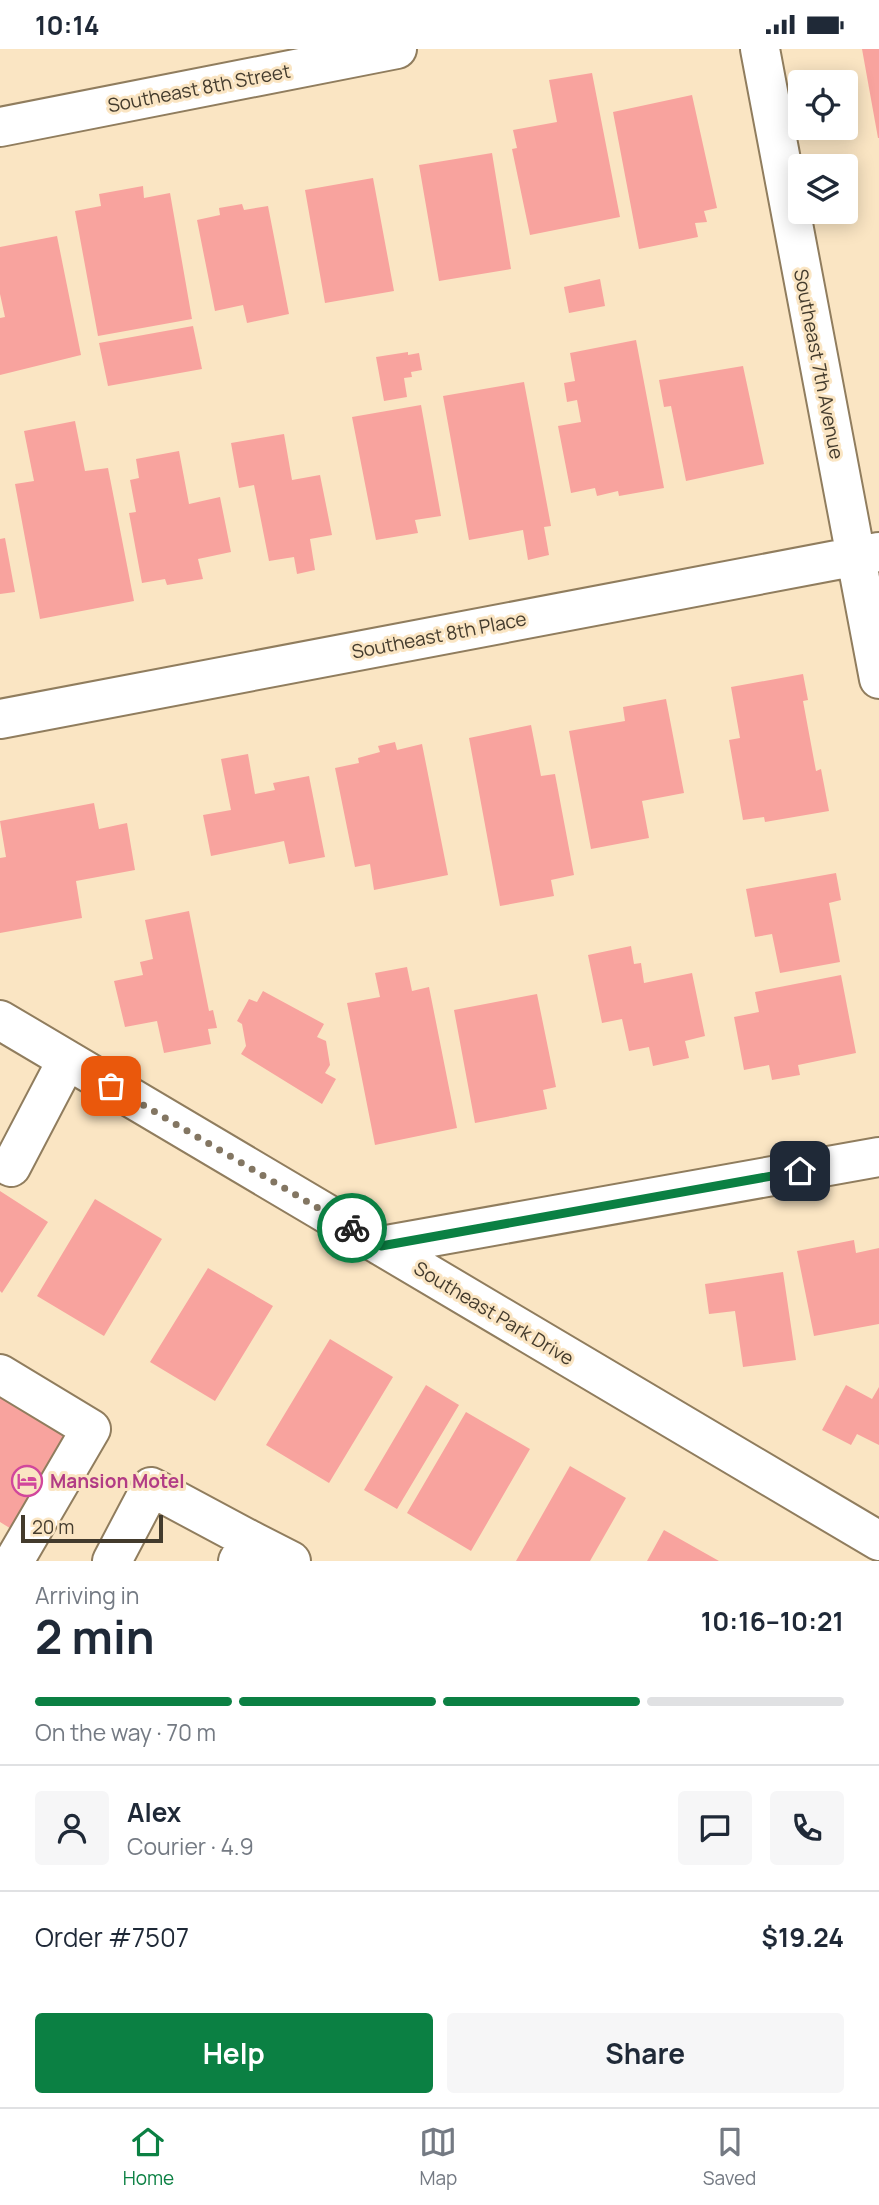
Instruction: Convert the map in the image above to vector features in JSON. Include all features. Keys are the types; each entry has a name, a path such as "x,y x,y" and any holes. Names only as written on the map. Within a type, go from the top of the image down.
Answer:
{"street":[{"name":"Southeast 8th Street","path":"0,127 397,49"},
{"name":"Southeast 7th Avenue","path":"760,49 867,554 879,679"},
{"name":"Southeast 8th Place","path":"0,719 867,554"},
{"name":"Southeast Park Drive","path":"0,1020 879,1541"},
{"path":"11,1167 66,1059"},
{"path":"381,1246 879,1157"},
{"path":"0,1374 91,1429 14,1561"},
{"path":"112,1561 151,1487 244,1550 291,1561"}],"building":[{"path":"862,49 879,49 879,138 878,138"},
{"path":"592,73 620,217 530,235 512,149 517,148 513,130 557,122 549,80"},
{"path":"692,95 717,208 704,211 707,222 695,223 698,237 639,249 613,112"},
{"path":"492,153 511,269 439,281 419,165"},
{"path":"373,178 394,291 325,303 305,190"},
{"path":"143,186 144,198 170,193 192,319 98,336 75,211 101,206 99,194"},
{"path":"242,204 244,210 268,206 289,314 247,323 243,305 215,311 197,220 220,215 219,208"},
{"path":"57,236 81,355 0,375 0,318 5,317 0,294 0,247"},
{"path":"600,279 605,306 569,313 564,287"},
{"path":"193,326 202,369 108,386 99,343"},
{"path":"636,340 664,488 619,496 618,491 597,496 595,488 571,493 558,426 581,422 577,400 567,402 564,383 575,381 570,353"},
{"path":"408,352 408,355 419,353 422,370 411,372 412,377 404,378 407,397 384,401 376,357"},
{"path":"743,366 764,464 686,481 671,406 664,407 659,380"},
{"path":"524,382 551,526 544,527 549,555 528,560 523,530 469,540 443,396"},
{"path":"421,405 441,516 415,520 418,533 376,540 352,417"},
{"path":"75,421 85,471 108,468 134,601 40,619 15,484 34,481 24,431"},
{"path":"284,434 292,480 320,475 332,535 310,539 315,570 297,574 294,557 269,561 254,485 239,488 231,443"},
{"path":"179,451 189,504 220,497 231,552 198,559 203,579 167,585 165,579 142,583 129,513 136,512 130,480 139,478 136,459"},
{"path":"5,538 15,592 0,594 0,539"},
{"path":"803,674 808,700 803,701 816,771 821,769 829,811 765,822 764,817 743,820 729,740 740,738 731,687"},
{"path":"666,699 684,793 642,801 649,838 591,849 569,731 625,721 623,707"},
{"path":"531,725 541,776 555,774 574,875 551,880 554,896 500,906 469,738"},
{"path":"395,742 397,750 422,744 448,875 374,890 370,864 355,867 335,768 359,763 358,758 380,752 378,746"},
{"path":"248,754 255,794 275,790 273,783 309,776 325,857 289,864 284,841 211,856 203,815 231,810 221,759"},
{"path":"94,803 99,829 127,823 135,870 76,881 82,918 0,933 0,858 6,857 0,821"},
{"path":"836,873 841,900 829,903 840,962 780,973 772,934 755,937 746,889"},
{"path":"189,911 209,1011 213,1010 217,1028 208,1029 211,1044 164,1053 157,1021 125,1027 114,981 143,975 140,962 153,959 145,920"},
{"path":"631,946 634,964 641,963 644,983 692,973 705,1036 685,1041 689,1058 653,1066 649,1047 629,1051 622,1019 602,1023 588,955"},
{"path":"407,967 412,991 429,987 457,1128 375,1145 347,1003 380,997 375,973"},
{"path":"841,975 856,1053 798,1065 800,1075 772,1080 769,1065 744,1070 734,1017 759,1012 755,992"},
{"path":"263,991 324,1024 317,1037 326,1041 330,1065 325,1073 336,1079 322,1104 241,1054 246,1046 242,1024 237,1021 249,999 257,1002"},
{"path":"537,994 556,1087 543,1090 547,1109 475,1123 454,1010"},
{"path":"0,1191 48,1222 2,1293 0,1291"},
{"path":"95,1199 162,1239 104,1336 37,1296"},
{"path":"854,1240 856,1253 879,1248 879,1324 814,1336 797,1251"},
{"path":"208,1268 273,1306 215,1401 150,1362"},
{"path":"783,1272 796,1360 743,1367 735,1311 709,1314 705,1284"},
{"path":"330,1339 393,1377 329,1483 266,1445"},
{"path":"426,1385 459,1405 397,1509 364,1490"},
{"path":"846,1385 872,1399 879,1387 879,1445 857,1434 851,1445 822,1430"},
{"name":"Mansion Motel","path":"0,1395 78,1441 21,1535 0,1522"},
{"path":"466,1412 530,1449 471,1551 407,1513"},
{"path":"570,1466 626,1498 590,1561 516,1561"},
{"path":"664,1530 719,1561 647,1561"}],"way so far":[{"path":"111,1086 352,1228"}],"place":[{"name":"Mansion Motel","path":"27,1481"}],"route":[{"path":"352,1228 381,1246 800,1171"}]}
